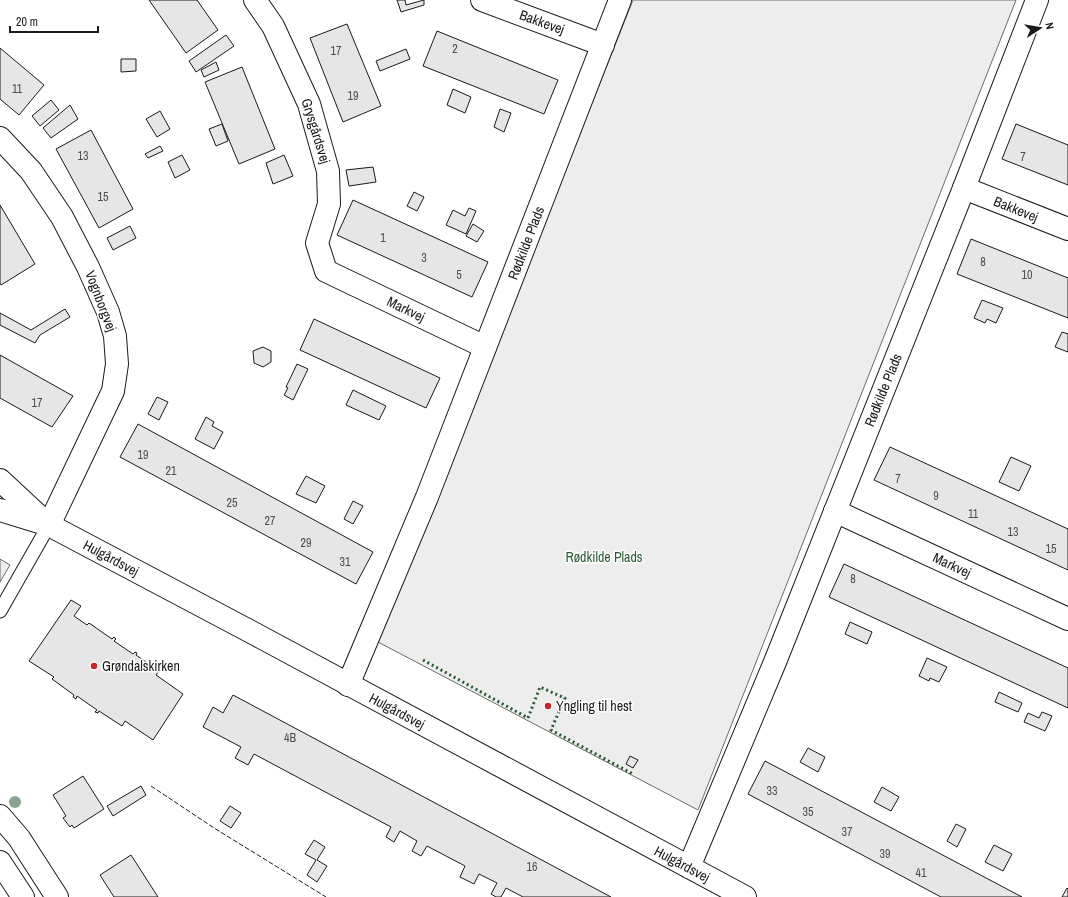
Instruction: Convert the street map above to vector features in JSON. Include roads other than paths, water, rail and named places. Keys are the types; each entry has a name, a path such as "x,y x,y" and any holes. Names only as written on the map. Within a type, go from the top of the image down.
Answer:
{"street":[{"name":"Grysgårdsvej","path":"255,0 273,26 309,104 328,171 329,204 318,243 326,271"},
{"name":"Bakkevej","path":"482,0 603,45"},
{"name":"Rødkilde Plads","path":"348,685 427,497 620,0"},
{"name":"Rødkilde Plads","path":"689,867 775,662 964,188 1037,0"},
{"name":"Vognborgvej","path":"0,138 31,171 62,217 88,267 108,312 115,336 117,364 113,391 49,525"},
{"name":"Bakkevej","path":"964,188 1068,229"},
{"name":"Markvej","path":"326,271 485,347"},
{"name":"Hulgårdsvej","path":"0,480 49,525"},
{"name":"Hulgårdsvej","path":"0,510 49,525 248,630 745,897"},
{"name":"Markvej","path":"835,511 1068,619"},
{"path":"0,816 19,838 57,897"},
{"path":"0,862 23,897"}],"lane":[{"path":"0,611 49,525"}],"place":[{"name":"Grøndalskirken","path":"94,666"},
{"name":"Yngling til hest","path":"548,706"}]}
